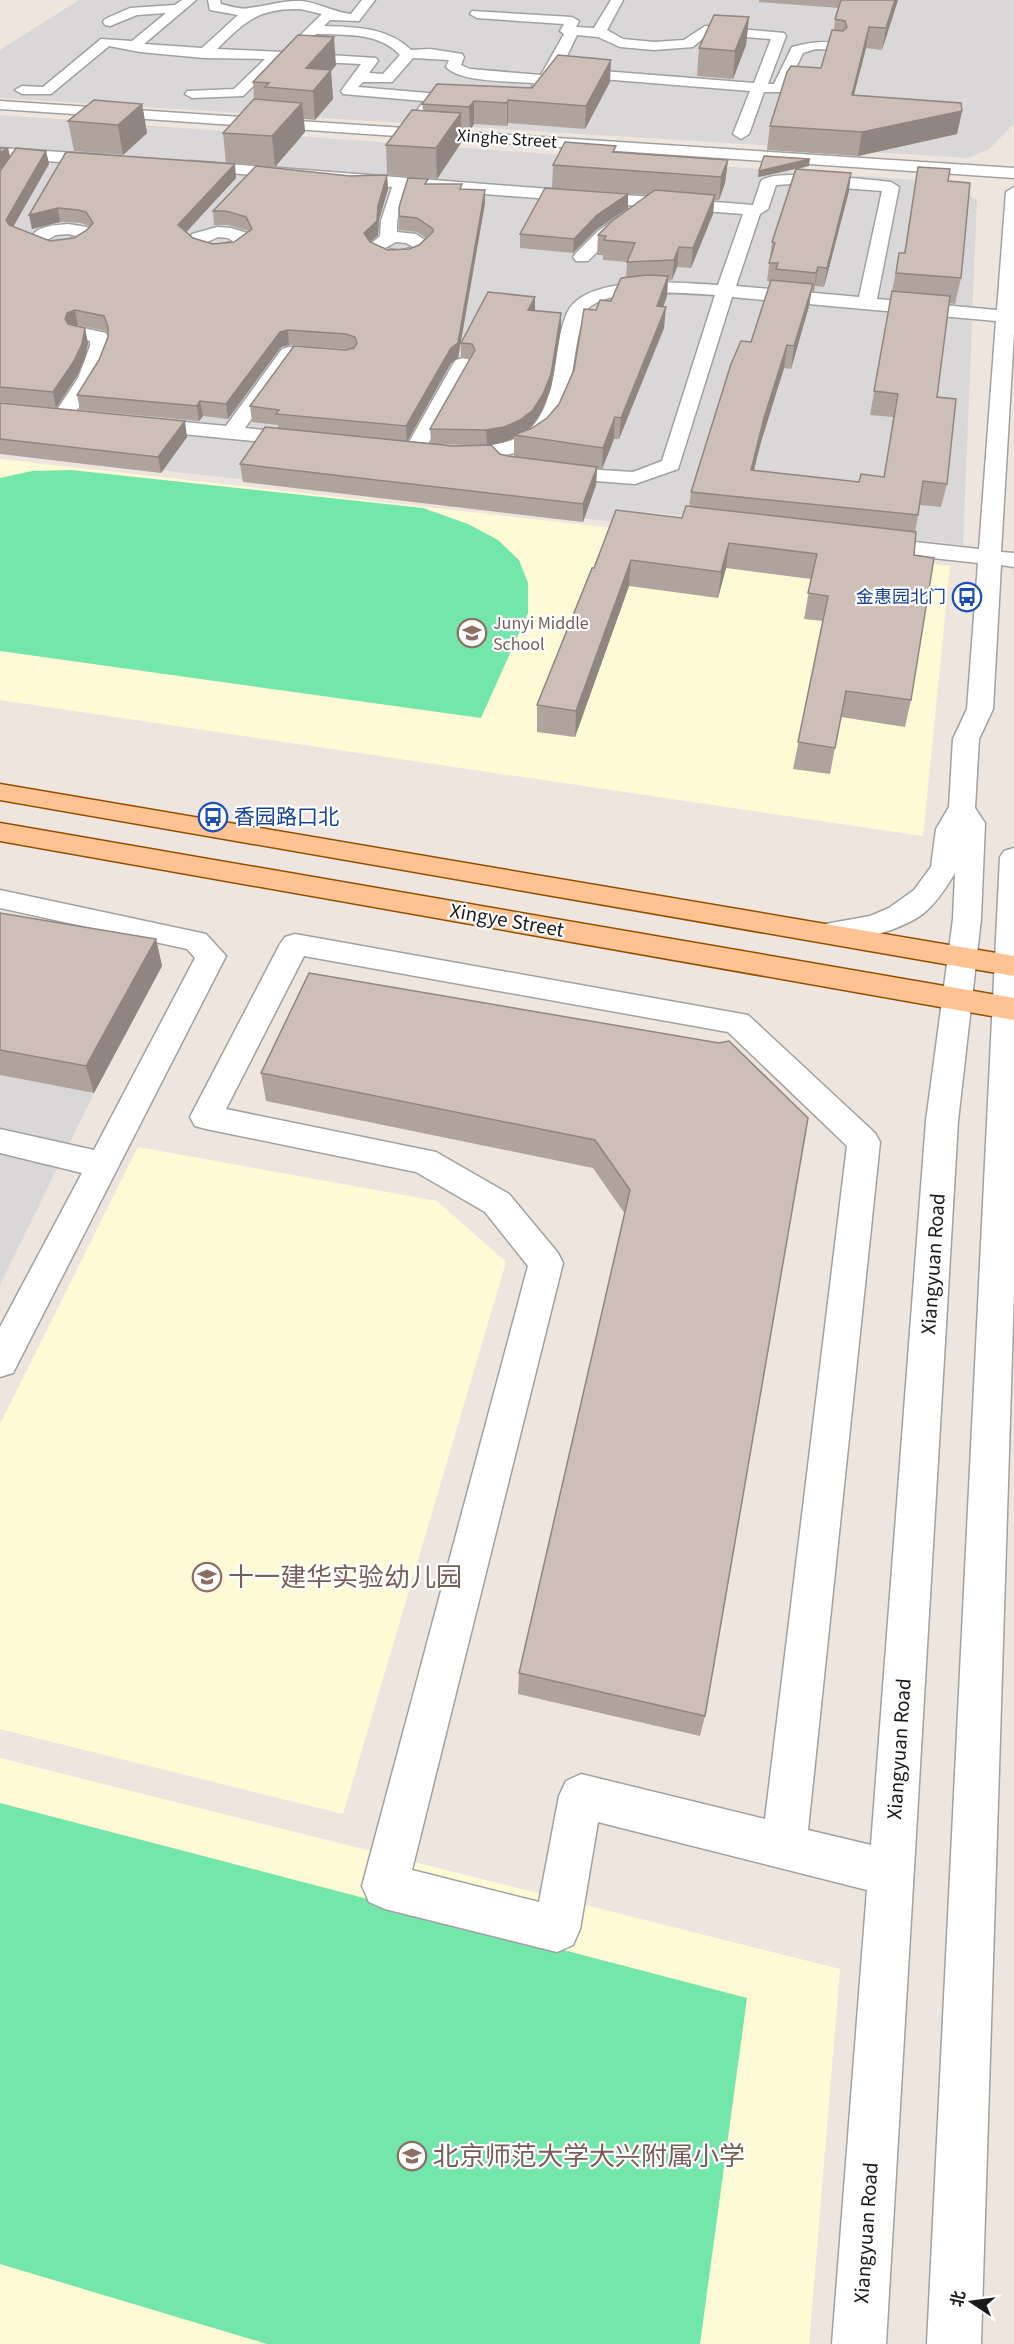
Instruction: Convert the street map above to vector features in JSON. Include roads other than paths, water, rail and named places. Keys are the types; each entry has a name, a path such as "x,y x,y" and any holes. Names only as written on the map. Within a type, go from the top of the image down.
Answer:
{"main road":[{"name":"Xingye Street","path":"0,792 1012,966"},
{"name":"Xingye Street","path":"0,832 1011,1008"}],"street":[{"path":"110,22 135,11 174,9 162,6 162,0"},
{"path":"135,45 190,0"},
{"path":"214,0 215,7 250,13"},
{"path":"192,94 238,93 328,16 354,18 369,0"},
{"path":"602,33 599,32 617,0"},
{"path":"204,54 250,13 261,9 296,2 320,7 330,13 328,16"},
{"path":"467,28 475,8 572,21 567,31 602,33 620,43 654,46 688,44 705,30 779,36 741,134"},
{"path":"313,30 378,35 401,45 407,54"},
{"path":"533,97 566,54 573,31"},
{"path":"22,90 46,91 106,42 135,45 140,48 204,54 282,55 371,61 348,91 439,98 409,132"},
{"path":"407,54 430,53 461,56 453,67 468,73 604,75 779,89 797,50 816,45 835,47"},
{"path":"646,60 654,46"},
{"path":"359,77 387,79 408,56 407,54"},
{"path":"604,75 613,58"},
{"name":"Xinghe Street","path":"0,105 1014,173"},
{"path":"0,153 119,161"},
{"path":"52,176 63,157"},
{"path":"176,165 753,210 760,209 769,181 791,179 891,187 867,304"},
{"path":"238,188 254,171"},
{"path":"388,239 389,221 400,182"},
{"name":"Xiangyuan Road","path":"859,2344 942,1121 967,919 972,823 962,808 966,739 980,709 1014,192"},
{"path":"582,256 604,235 651,201"},
{"path":"536,471 635,478 671,465 724,291 753,210"},
{"path":"196,243 190,239 214,214"},
{"path":"19,233 38,238"},
{"path":"391,448 502,460 523,446 545,428 562,391 574,318 584,302 606,293 647,288 724,291 1014,317"},
{"path":"63,416 89,375 101,346 99,337 79,333"},
{"path":"231,433 289,352 347,357"},
{"path":"414,451 463,364"},
{"path":"42,414 83,418"},
{"path":"128,422 322,442"},
{"path":"847,542 1014,560"},
{"path":"824,933 870,926 897,917 922,901 946,866 951,821 962,808"},
{"path":"954,2344 1011,1008 1014,857"},
{"path":"0,899 196,941 211,956 0,1362"},
{"path":"784,1846 864,1142 737,1023 295,944 291,986 206,1117 424,1161 497,1203 546,1263 385,1886 557,1929 581,1796 891,1873"},
{"path":"0,1141 103,1165"}],"place":[{"name":"金惠园北门","path":"967,597"},
{"name":"Junyi Middle School","path":"472,633"},
{"name":"香园路口北","path":"213,817"},
{"name":"十一建华实验幼儿园","path":"207,1577"},
{"name":"北京师范大学大兴附属小学","path":"412,2156"}]}
